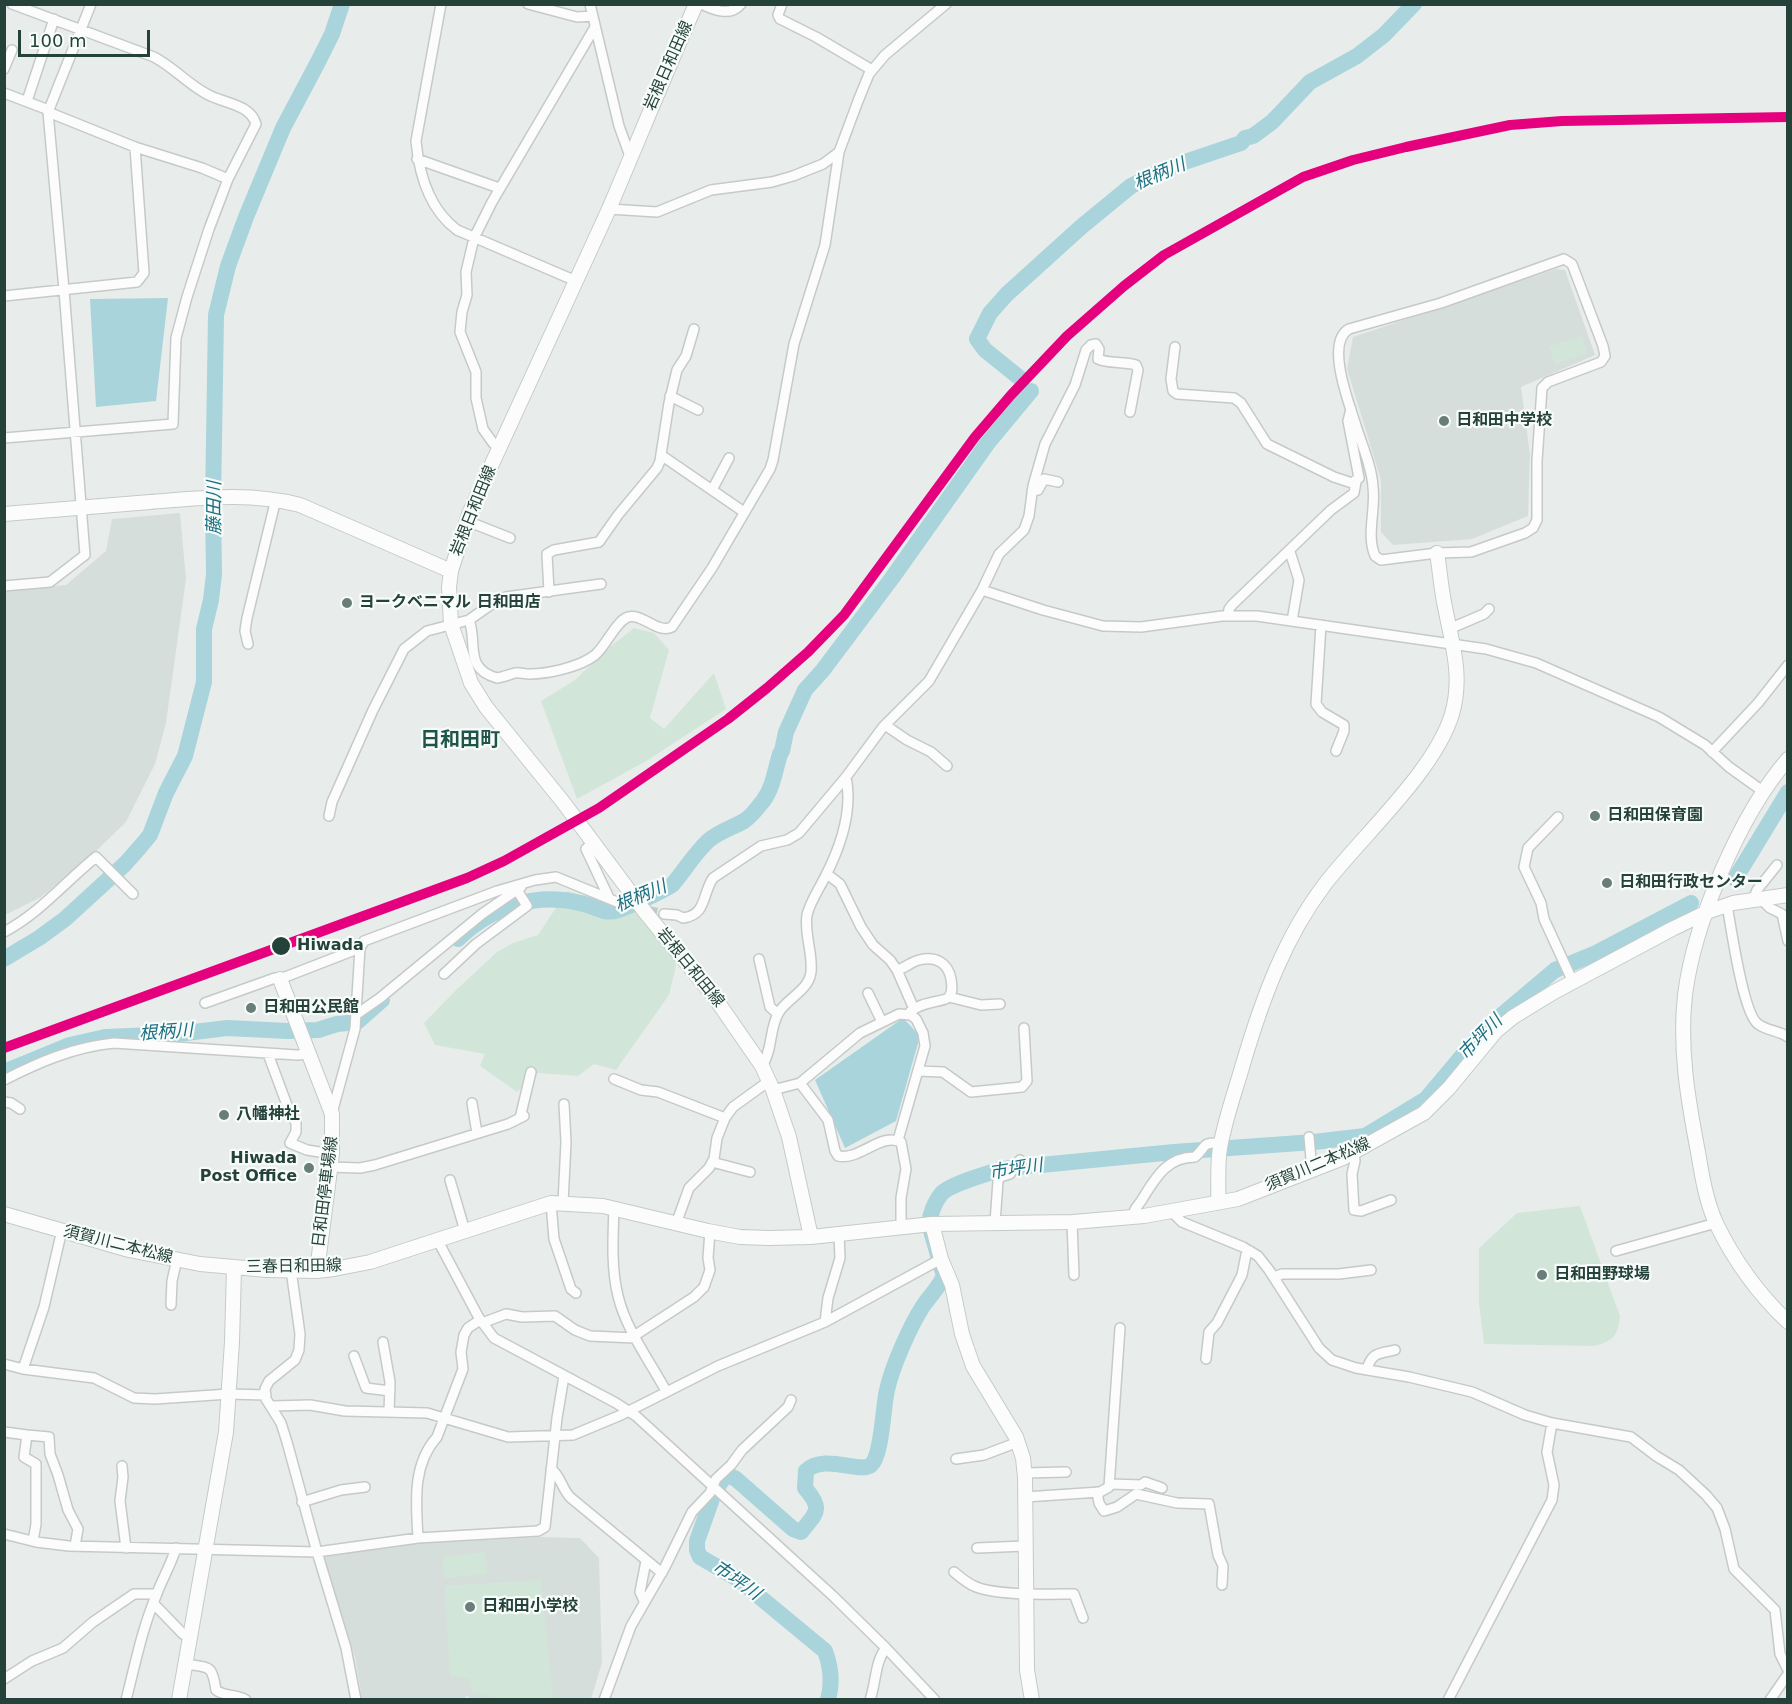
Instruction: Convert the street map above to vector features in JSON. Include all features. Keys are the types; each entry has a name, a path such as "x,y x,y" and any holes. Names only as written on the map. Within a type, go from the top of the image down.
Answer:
{"main road":[{"name":"岩根日和田線","path":"696,4 609,209 467,521 451,571 449,587 451,624 472,686 715,998 762,1066 789,1137 812,1237"},
{"path":"4,513 190,499 237,497 276,499 300,505 451,571"},
{"path":"1218,1202 1221,1143 1230,1108 1272,976 1296,926 1325,884 1417,776 1452,715 1457,662 1449,629 1437,553"},
{"path":"1788,759 1764,792 1734,844 1694,948 1688,976 1684,1020 1684,1065 1692,1121 1705,1188 1716,1223 1745,1271 1766,1299 1788,1322"},
{"name":"須賀川二本松線","path":"812,1237 932,1224 1133,1218 1238,1199 1354,1152 1424,1113 1449,1088 1496,1031 1513,1017 1573,982 1707,912 1727,905 1788,895"},
{"name":"日和田停車場線","path":"280,979 332,1114 331,1161 316,1270"},
{"name":"三春日和田線","path":"179,1700 225,1443 234,1268 316,1270 370,1262 557,1203 614,1208 740,1237 812,1237"},
{"name":"須賀川二本松線","path":"4,1214 129,1250 234,1268"},
{"path":"932,1224 941,1259 952,1285 973,1366 1018,1442 1025,1473 1027,1670 1032,1700"}],"street":[{"path":"4,438 173,424 176,338 194,274 228,179 256,124 246,111 205,94 169,65 154,57 12,4"},
{"path":"4,586 50,582 85,555 48,112 90,4"},
{"path":"441,4 418,120 416,141 417,159 423,182 431,199 447,222 474,238 576,281"},
{"path":"528,4 578,16 592,16"},
{"path":"590,4 619,126 631,159"},
{"path":"701,4 716,11 729,12 741,4"},
{"path":"782,4 778,15 780,19 872,70"},
{"path":"469,620 472,629 473,658 481,669 497,678 582,663 598,653 626,618 637,617 664,629 672,627 712,568 774,460 794,344 825,245 839,152 872,70 885,55 946,4"},
{"path":"27,101 54,19"},
{"path":"500,448 493,443 483,429 476,398 476,372 460,332 466,295 466,272 474,238 499,188 595,27"},
{"path":"4,69 12,50"},
{"path":"4,93 135,147 202,168 228,179"},
{"path":"4,296 137,282 144,273 135,147"},
{"path":"609,209 657,212 711,190 772,182 793,176 823,164 839,152"},
{"path":"417,159 499,188"},
{"path":"1564,259 1572,264 1605,356 1601,362 1548,382 1542,388 1537,461 1537,520 1535,526 1525,533 1474,551 1386,560 1375,556 1372,544 1373,485 1352,409 1340,375 1339,346 1344,331 1441,303 1558,260 1564,259"},
{"path":"549,592 547,554 554,550 599,542 657,468 677,369 686,356 694,329"},
{"path":"664,914 687,917 699,912 713,878 761,846 793,838 806,826 846,777 885,725 929,681 982,590 999,554 1024,530 1045,444 1075,385 1086,350 1090,345 1096,344 1100,349 1098,359 1102,361 1126,362 1136,365 1138,370 1130,412"},
{"path":"1175,347 1171,379 1173,392 1234,398 1241,403 1267,444 1334,477 1349,483 1356,482"},
{"path":"670,396 699,410"},
{"path":"1228,616 1232,605 1290,552 1331,510 1354,493 1359,475 1348,421 1352,409"},
{"path":"661,455 744,512"},
{"path":"712,490 729,458"},
{"path":"1032,491 1038,490 1044,479 1058,482"},
{"path":"248,645 245,631 247,618 276,499"},
{"path":"467,521 510,538"},
{"path":"1290,552 1299,580 1292,621"},
{"path":"329,816 343,776 404,649 427,631 469,620 496,601 506,597 601,584"},
{"path":"982,590 1103,627 1141,627 1228,616 1257,616 1486,649 1536,663 1659,717 1705,745 1729,767 1764,792"},
{"path":"1449,629 1484,614 1489,609"},
{"path":"1321,625 1316,704 1322,712 1344,725 1336,751"},
{"path":"1713,752 1758,703 1788,665"},
{"path":"885,725 907,741 932,752 947,766"},
{"path":"762,1066 767,1058 778,1014 803,988 811,975 807,920 810,907 827,874 844,832 849,797 846,777"},
{"path":"1558,818 1528,848 1524,857 1524,867 1541,903 1544,920 1573,982"},
{"path":"589,839 586,849 609,898"},
{"path":"4,932 41,908 96,857 133,894"},
{"path":"1777,865 1757,890 1757,899 1782,914 1788,940"},
{"path":"827,874 840,884 861,927 873,945 890,960 897,970 911,1011 923,1032 925,1046 898,1140"},
{"path":"205,1003 275,978 280,979 360,948 366,940 525,883 556,877 622,904"},
{"path":"357,1014 380,998 482,914 518,894 525,883"},
{"path":"444,974 467,949 527,906 518,894"},
{"path":"1727,905 1746,1001 1752,1018 1758,1024 1780,1031 1788,1037"},
{"path":"456,936 467,949"},
{"path":"332,1114 357,1014 360,948"},
{"path":"759,959 770,1007 778,1014"},
{"path":"676,1224 689,1188 710,1168 724,1118 733,1107 771,1086 800,1083 860,1032 927,1002 946,1000 950,997 952,989 950,973 941,962 920,960 897,970"},
{"path":"868,993 882,1022"},
{"path":"950,997 981,1005 1000,1004"},
{"path":"918,1071 943,1072 971,1092 1022,1087 1027,1081 1024,1028"},
{"path":"4,1080 44,1061 78,1049 104,1044 268,1054 309,1054"},
{"path":"268,1054 296,1123 294,1139 290,1143 331,1161 360,1168 522,1117 531,1072"},
{"path":"614,1078 641,1090 658,1092 724,1118"},
{"path":"800,1083 828,1120 838,1156 848,1156 889,1140 898,1140"},
{"path":"4,1102 11,1103 20,1109"},
{"path":"472,1103 477,1133"},
{"path":"564,1104 566,1142 552,1228 556,1248 571,1289 576,1293"},
{"path":"1309,1137 1312,1170"},
{"path":"898,1140 903,1147 906,1169 901,1198 901,1227"},
{"path":"1133,1218 1136,1208 1158,1172 1183,1158 1195,1157 1205,1145 1221,1143"},
{"path":"1354,1152 1355,1161 1352,1174 1354,1210 1361,1211 1391,1200"},
{"path":"995,1223 998,1181 1000,1177 1010,1174 1020,1160"},
{"path":"712,1162 750,1172"},
{"path":"450,1180 465,1231"},
{"path":"614,1208 613,1243 619,1298 635,1337 666,1391"},
{"path":"1171,1211 1182,1222 1250,1251 1262,1261 1323,1353 1341,1364 1472,1392 1525,1415 1552,1423 1631,1437 1679,1470 1707,1495 1717,1508 1725,1529 1734,1569 1775,1610 1780,1654 1788,1672 1770,1700"},
{"path":"1072,1221 1074,1275"},
{"path":"1616,1251 1716,1223"},
{"path":"23,1369 44,1307 62,1230"},
{"path":"418,1538 416,1483 429,1445 437,1437 463,1369 461,1352 464,1335 468,1329 481,1321 506,1314 522,1317 555,1316 575,1330 590,1336 631,1339 694,1297 705,1287 710,1270 708,1258 710,1231"},
{"path":"825,1322 828,1298 840,1258 839,1234"},
{"path":"438,1240 481,1321 494,1338 628,1411 886,1648 935,1700"},
{"path":"1206,1359 1209,1332 1217,1323 1242,1275 1246,1255 1250,1251"},
{"path":"171,1305 172,1281 177,1259"},
{"path":"272,1406 310,1405 345,1412 427,1413 500,1435 573,1435 784,1338 825,1322 941,1259"},
{"path":"291,1270 300,1334 299,1350 295,1360 269,1381 267,1402 272,1406 281,1423 346,1648 356,1700"},
{"path":"1274,1277 1282,1274 1339,1274 1371,1270"},
{"path":"1025,1497 1096,1492 1106,1490 1110,1484 1120,1328"},
{"path":"384,1342 390,1391 389,1412"},
{"path":"1366,1370 1375,1354 1395,1350"},
{"path":"354,1356 366,1388 390,1391"},
{"path":"4,1364 23,1369 94,1378 134,1398 155,1399 229,1394 266,1395"},
{"path":"4,1534 33,1541 75,1546 317,1552 418,1538 538,1531 545,1527 554,1436 564,1376"},
{"path":"604,1700 624,1640 644,1601 662,1573 692,1512 710,1493 716,1479 744,1448 788,1407 791,1400"},
{"path":"1448,1700 1552,1500 1554,1485 1547,1452 1552,1423"},
{"path":"4,1432 49,1437 50,1454 68,1510 78,1529 75,1546"},
{"path":"27,1435 24,1457 36,1464 36,1524 33,1541"},
{"path":"957,1460 984,1455 1018,1442"},
{"path":"122,1466 120,1501 126,1548"},
{"path":"551,1468 566,1494 662,1573"},
{"path":"1025,1473 1066,1472"},
{"path":"1110,1484 1141,1485 1145,1482 1162,1488"},
{"path":"302,1502 341,1490 365,1486"},
{"path":"1096,1492 1104,1511 1120,1505 1136,1494 1177,1503 1209,1504 1218,1555 1223,1566 1222,1585"},
{"path":"976,1548 1025,1546"},
{"path":"126,1700 144,1628 176,1548"},
{"path":"644,1601 640,1592 646,1561"},
{"path":"954,1572 977,1587 1025,1594 1074,1594 1083,1618"},
{"path":"4,1679 32,1661 63,1648 134,1594 155,1599 183,1634 190,1637"},
{"path":"870,1700 879,1662 886,1648"},
{"path":"186,1664 209,1667 213,1671 216,1690 221,1694 240,1696 246,1700"}],"shaded area":[{"name":"日和田中学校","path":"1556,269 1565,270 1595,355 1521,387 1530,455 1528,516 1472,539 1393,545 1381,532 1381,480 1347,369 1353,337"},
{"path":"180,513 186,579 166,723 155,764 126,822 88,859 41,897 5,915 5,590 66,585 106,551 112,519"},
{"name":"日和田小学校","path":"538,1537 580,1538 599,1558 602,1663 591,1699 476,1700 466,1696 465,1700 362,1699 355,1657 323,1557 366,1546"}],"green space":[{"path":"1582,336 1587,353 1555,364 1549,347"},
{"path":"634,628 654,633 669,650 650,718 664,729 714,673 726,709 648,760 577,799 541,701 575,680 606,650"},
{"path":"567,891 635,911 675,956 676,966 669,995 616,1070 594,1064 578,1076 538,1073 517,1092 480,1066 485,1054 435,1045 424,1023 497,952 513,943 538,935"},
{"name":"日和田野球場","path":"1580,1206 1620,1316 1616,1333 1610,1340 1593,1346 1484,1344 1479,1303 1479,1248 1517,1213"},
{"path":"485,1552 487,1574 445,1578 442,1557"},
{"path":"541,1580 553,1699 502,1699 471,1691 470,1679 450,1676 445,1586"}],"water":[{"path":"168,298 156,401 96,407 90,299"},
{"path":"903,1018 920,1036 896,1121 845,1148 815,1080"}],"waterway":[{"name":"藤田川","path":"4,959 65,919 125,864 150,835 166,793 185,756 204,682 204,629 214,574 216,315 228,266 246,217 283,128 332,34 342,4"},
{"name":"根柄川","path":"1021,379 985,350 977,339 990,313 1007,294 1081,227 1131,186 1170,167 1241,143 1245,138 1253,136 1272,122 1310,82 1357,56 1384,35 1414,4"},
{"name":"根柄川","path":"458,939 485,918 514,905 530,901 563,900 611,912 620,910 673,884 708,841 750,817 769,790 786,732 805,690 823,670 892,578 987,444 1031,391"},
{"name":"市坪川","path":"1735,879 1788,792"},
{"name":"市坪川","path":"828,1700 831,1675 825,1651 738,1579 700,1557 697,1541 714,1493 726,1474 736,1479 793,1529 801,1532 816,1511 814,1501 805,1488 806,1471 822,1464 866,1467 875,1460 880,1442 887,1390 897,1359 918,1314 944,1276 929,1224 933,1208 942,1193 985,1174 1010,1168 1365,1136 1426,1099 1485,1029 1555,970 1594,954 1691,903"},
{"name":"根柄川","path":"4,1072 70,1045 105,1037 178,1034 227,1028 318,1030 337,1024 357,1022 382,1000"}],"tunnel":[{"path":"622,904 664,914"}],"transit line":[{"path":"4,1048 467,878 504,861 599,808 728,719 808,652 844,615 975,437 1067,336 1124,286 1164,255 1303,177 1353,160 1510,125 1562,121 1788,117"}],"place":[{"name":"日和田中学校","path":"1444,421"},
{"name":"ヨークベニマル 日和田店","path":"347,603"},
{"name":"日和田保育園","path":"1595,816"},
{"name":"日和田行政センター","path":"1607,883"},
{"name":"Hiwada","path":"281,946"},
{"name":"日和田公民館","path":"251,1008"},
{"name":"八幡神社","path":"224,1115"},
{"name":"Hiwada Post Office","path":"309,1168"},
{"name":"日和田野球場","path":"1542,1275"},
{"name":"日和田小学校","path":"470,1607"}],"district":[{"name":"日和田町","path":"460,741"}]}
